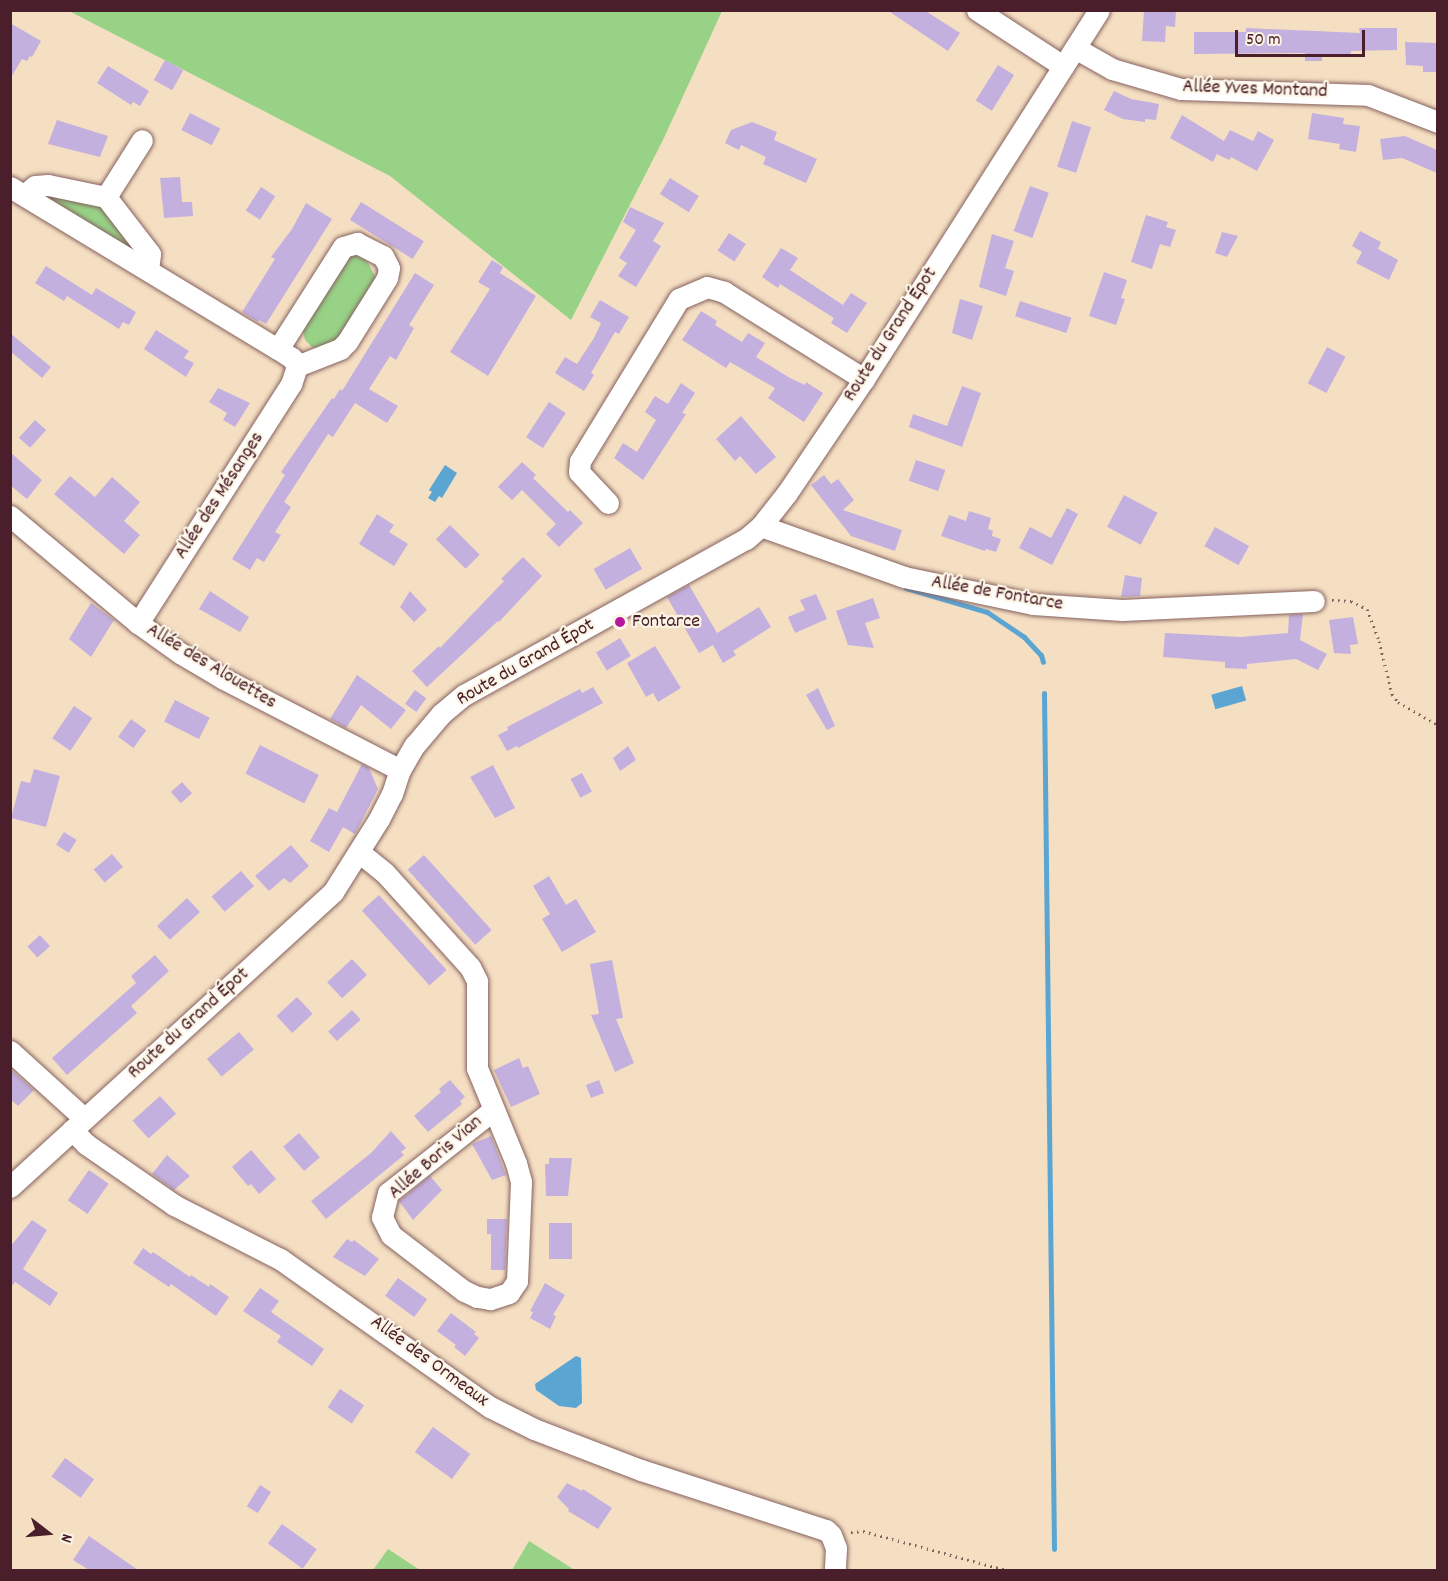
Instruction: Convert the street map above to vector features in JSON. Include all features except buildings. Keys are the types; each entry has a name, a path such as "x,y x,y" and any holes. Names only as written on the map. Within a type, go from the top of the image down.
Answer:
{"street":[{"path":"977,10 1063,66"},
{"name":"Route du Grand Épot","path":"10,1187 333,892 392,794 400,770 426,731 464,695 746,539 761,526 787,493 864,379 1099,10"},
{"name":"Allée Yves Montand","path":"1075,48 1112,69 1181,89 1368,95 1437,122"},
{"path":"106,197 142,140"},
{"path":"17,191 48,185 106,197 150,254 148,270"},
{"path":"17,191 278,349 292,358 297,366 340,349 347,342 387,278 389,268 383,256 357,243 343,247 278,349"},
{"path":"608,502 579,472 580,461 679,299 707,287 724,292 864,379"},
{"name":"Allée des Mésanges","path":"138,623 291,384 297,366"},
{"name":"Allée des Alouettes","path":"12,520 138,623 224,679 400,770"},
{"name":"Allée de Fontarce","path":"761,526 904,577 1033,604 1122,610 1314,602"},
{"name":"Allée Boris Vian","path":"359,852 385,873 474,973 478,991 477,1068 520,1173 517,1281 509,1293 490,1299 472,1295 455,1284 391,1235 382,1217 388,1193 494,1110"},
{"name":"Allée des Ormeaux","path":"10,1051 78,1124 86,1144 174,1205 280,1258 395,1338 475,1398 534,1429 641,1470 826,1533"},
{"path":"826,1533 836,1555 835,1570"}],"path":[{"path":"1314,602 1351,601 1366,609 1379,641 1392,694 1398,702 1437,725"},
{"path":"826,1533 863,1532 1006,1570"}],"green space":[{"path":"69,11 722,11 663,140 571,320 390,176"},
{"path":"49,195 102,202 134,248 132,250 47,198"},
{"path":"347,256 357,256 367,261 376,278 342,339 322,349 312,347 305,340 302,327"},
{"path":"529,1541 573,1569 512,1570"},
{"path":"388,1549 420,1570 373,1570"}],"water":[{"path":"445,465 457,473 442,498 439,496 435,502 428,498 432,492 429,490"},
{"path":"1242,686 1246,700 1215,709 1211,695"},
{"path":"576,1356 581,1358 582,1403 576,1408 559,1406 536,1390 535,1384"}],"waterway":[{"path":"906,588 987,612 1024,637 1041,655 1043,662"},
{"path":"1044,693 1054,1549"}],"place":[{"name":"Fontarce","path":"620,622"}]}
